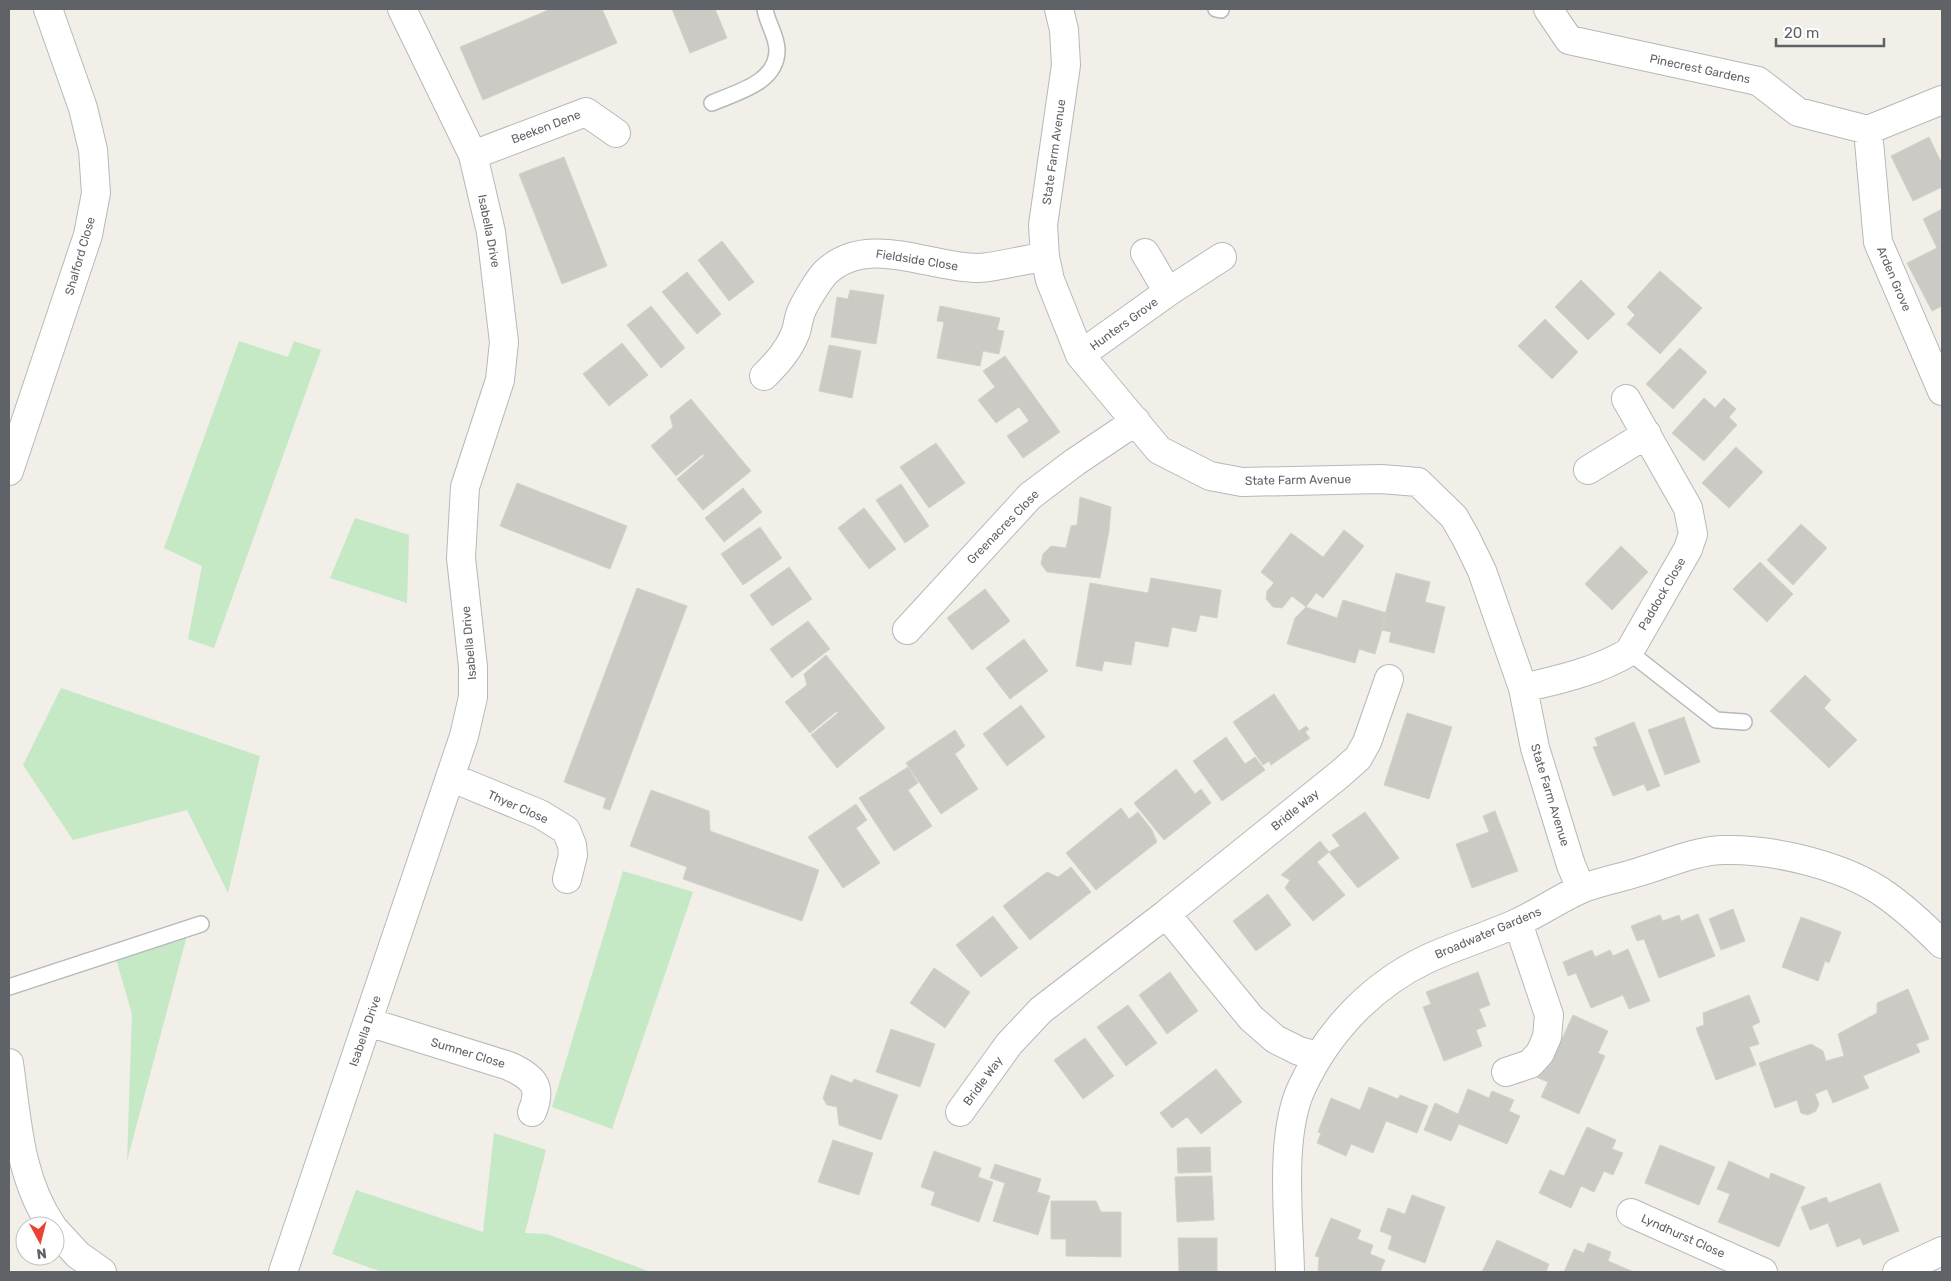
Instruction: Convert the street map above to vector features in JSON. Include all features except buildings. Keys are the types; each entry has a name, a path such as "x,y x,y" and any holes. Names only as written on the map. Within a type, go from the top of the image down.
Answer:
{"street":[{"name":"Shalford Close","path":"9,472 88,235 96,193 93,150 84,108 48,9"},
{"name":"Isabella Drive","path":"283,1272 464,736 473,697 472,667 461,558 465,487 500,380 504,342 491,232 473,156 402,9"},
{"name":"State Farm Avenue","path":"1059,9 1064,30 1066,65 1043,225 1045,257 1050,280 1059,307 1080,355 1159,450 1210,476 1242,482 1381,479 1418,482 1454,517 1482,571 1523,688 1535,748 1571,865 1582,889"},
{"name":"Pinecrest Gardens","path":"1548,9 1569,40 1758,81 1798,112 1868,130"},
{"path":"1868,130 1942,100"},
{"name":"Beeken Dene","path":"473,156 586,112 616,133"},
{"name":"Arden Grove","path":"1868,130 1878,242 1942,391"},
{"name":"Fieldside Close","path":"764,376 782,358 795,334 802,311 824,274 838,263 856,255 874,252 979,268 1045,257"},
{"name":"Hunters Grove","path":"1145,253 1168,292"},
{"name":"Hunters Grove","path":"1080,355 1168,292 1222,257"},
{"name":"Paddock Close","path":"1626,399 1688,508 1693,534 1688,549 1629,652"},
{"name":"Greenacres Close","path":"907,630 1030,496 1136,420"},
{"path":"1588,470 1646,434"},
{"path":"1523,688 1554,681 1616,660 1629,652"},
{"name":"Bridle Way","path":"960,1112 1009,1044 1041,1010 1166,914 1358,758 1367,742 1389,679"},
{"name":"Thyer Close","path":"450,777 540,814 566,830 572,845 573,855 567,880"},
{"name":"Broadwater Gardens","path":"1290,1272 1288,1154 1291,1121 1301,1088 1318,1056 1346,1018 1383,984 1426,960 1518,923 1582,889 1698,854 1724,850 1769,854 1805,860 1847,874 1885,894 1921,923 1942,944"},
{"path":"1166,914 1250,1018 1275,1038 1299,1051 1318,1056"},
{"path":"1506,1072 1530,1064 1540,1053 1546,1036 1549,1015 1518,923"},
{"name":"Sumner Close","path":"368,1022 526,1073 536,1086 537,1101 532,1112"},
{"path":"9,1063 23,1160 34,1195 46,1216"},
{"name":"Lyndhurst Close","path":"1631,1213 1763,1272"},
{"path":"65,1241 78,1255 102,1272"},
{"path":"1897,1272 1942,1252"}],"lane":[{"path":"712,103 763,80 774,68 777,50 765,9"},
{"path":"1629,652 1716,720 1744,722"},
{"path":"9,987 200,924"}],"green space":[{"path":"239,341 288,357 294,341 321,350 214,648 188,639 202,566 164,548"},
{"path":"355,518 409,535 407,603 330,578"},
{"path":"61,688 260,756 228,893 187,810 73,840 23,765"},
{"path":"623,871 693,892 612,1129 552,1107"},
{"path":"189,928 127,1161 132,1014 114,952"},
{"path":"494,1133 546,1150 525,1233 547,1234 651,1272 382,1272 332,1254 356,1190 483,1232"}]}
